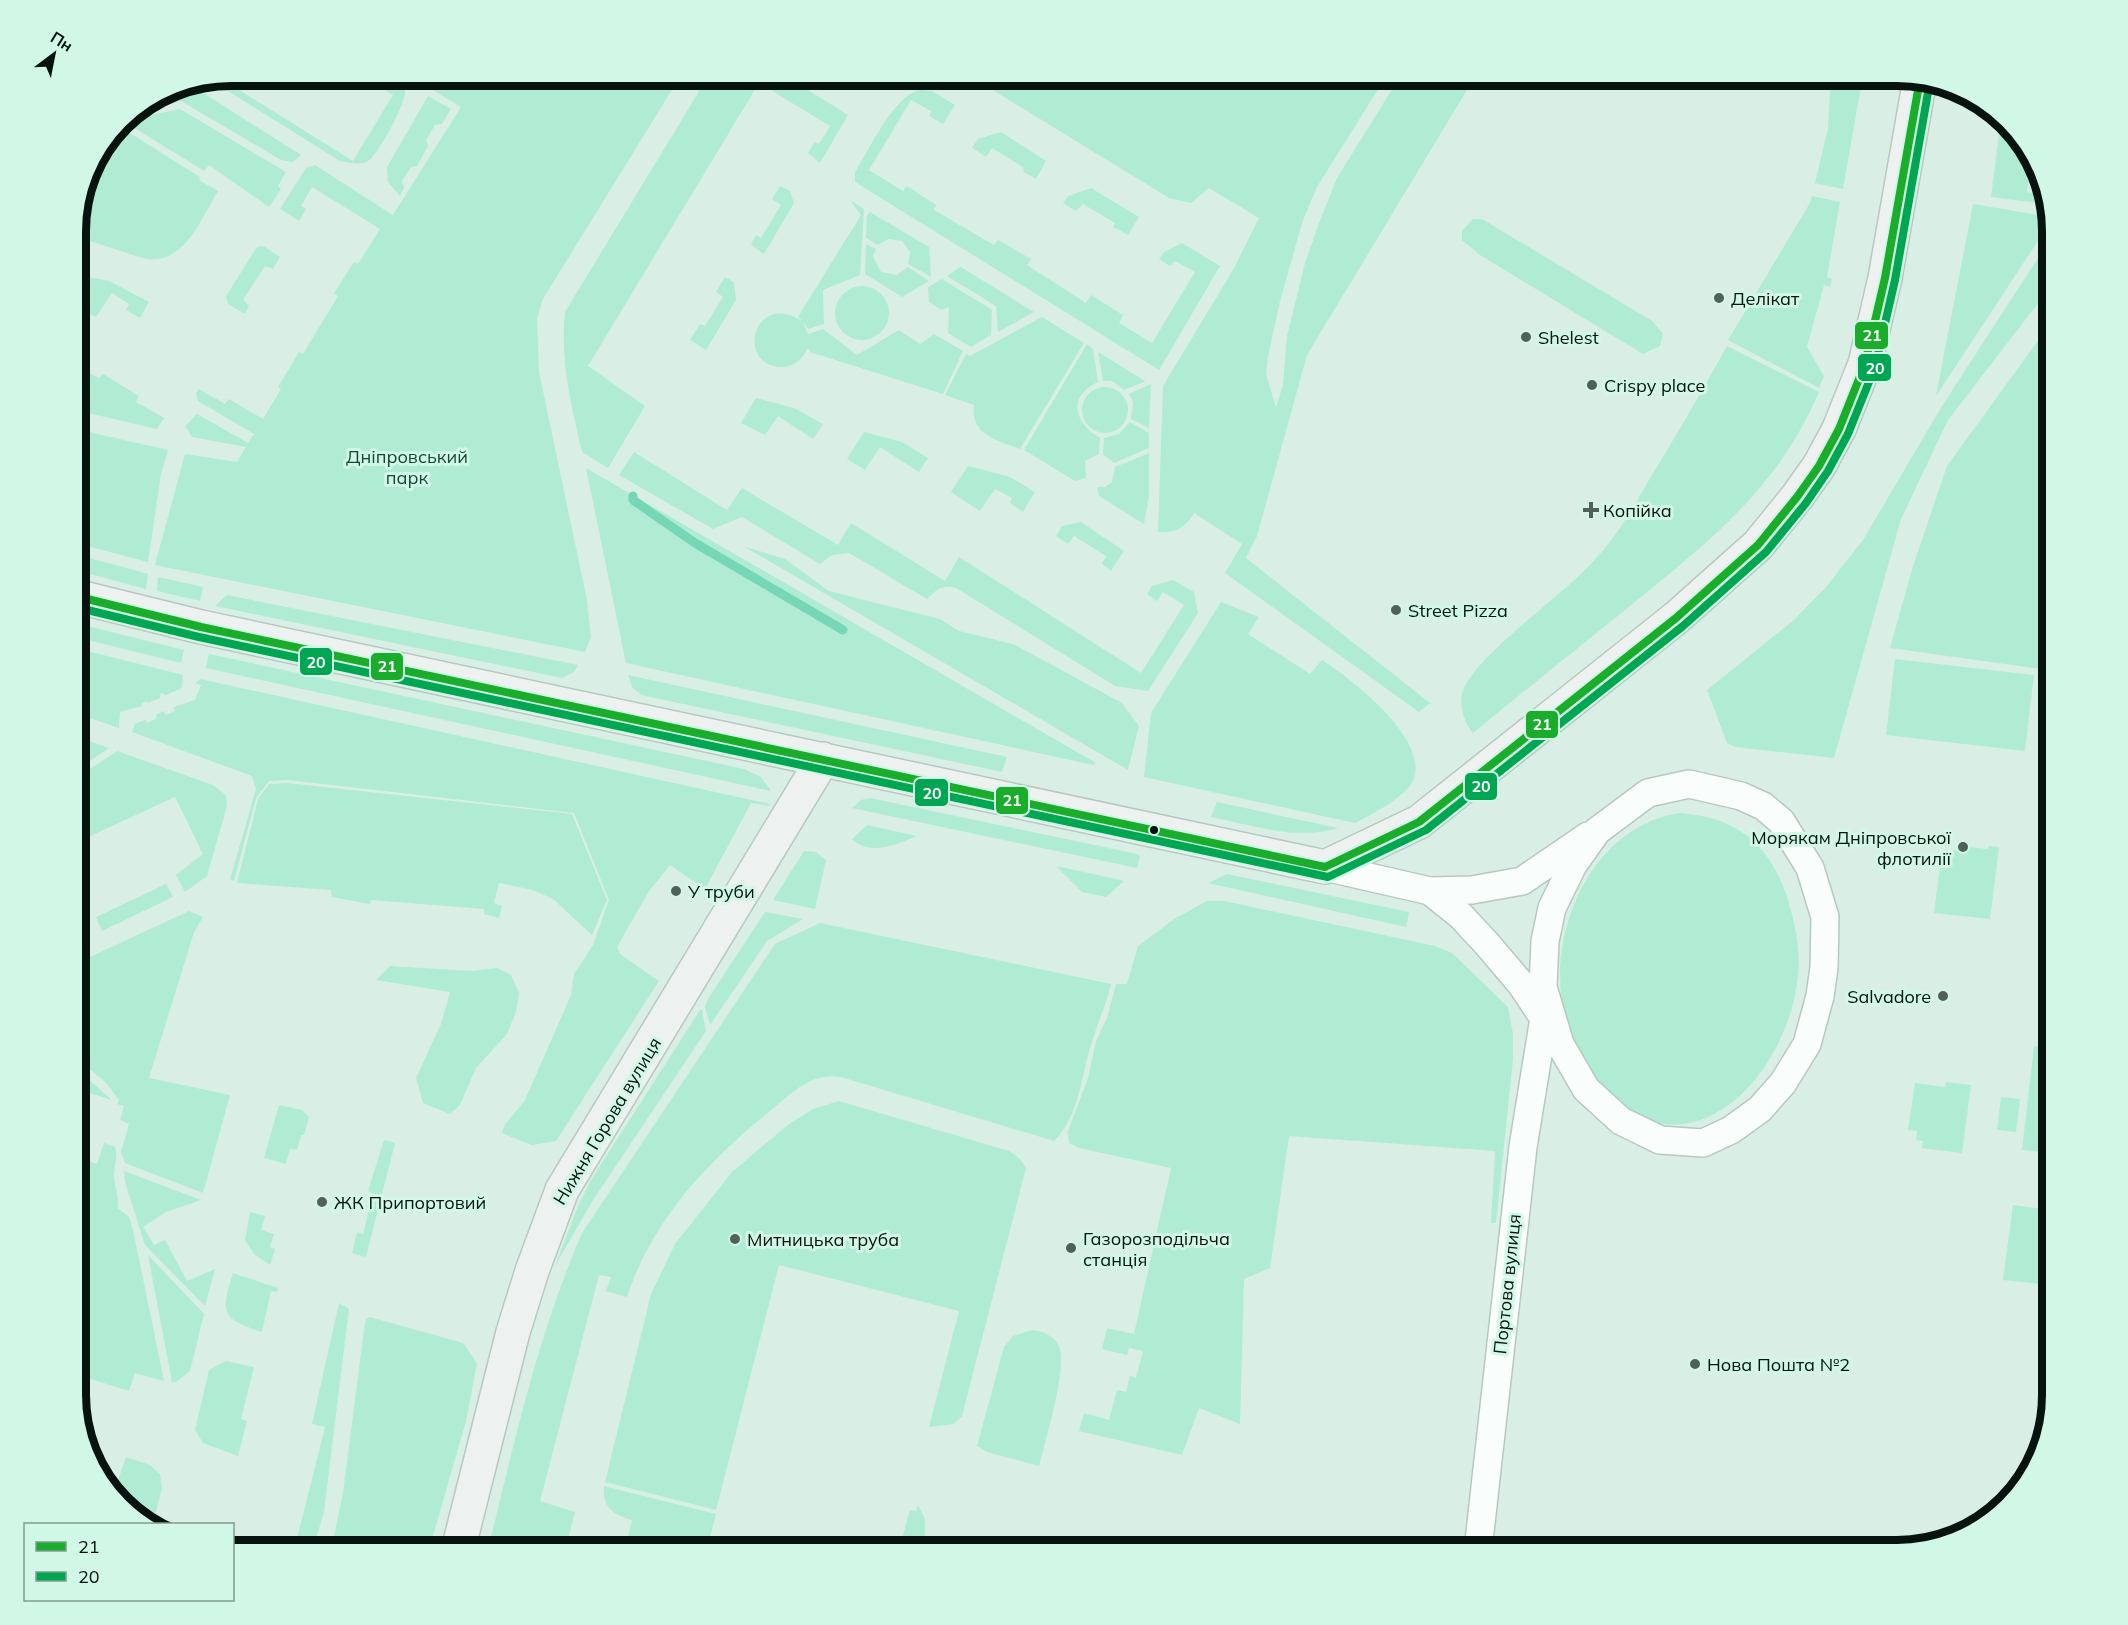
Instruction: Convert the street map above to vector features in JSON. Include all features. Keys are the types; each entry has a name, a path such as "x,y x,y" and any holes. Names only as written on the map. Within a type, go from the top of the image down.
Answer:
{"main road":[{"path":"86,599 224,632 1325,867 1419,822 1676,618 1758,545 1797,498 1819,466 1839,429 1865,364 1880,304 1919,87"},
{"name":"Нижня Горова вулиця","path":"461,1540 513,1332 532,1271 562,1190 741,899 823,759"}],"street":[{"path":"1325,867 1430,891 1473,890 1522,880 1597,831 1648,794 1667,787 1689,784 1717,790 1763,806 1781,821 1810,868 1825,917 1824,968 1820,996 1806,1044 1784,1083 1760,1109 1731,1130 1703,1143 1660,1140 1621,1121 1586,1089 1521,984 1461,916 1430,891"},
{"path":"1560,1044 1543,987 1545,940 1552,908 1574,865 1597,831"},
{"name":"Портова вулиця","path":"1479,1540 1522,1147 1544,1018"}],"green space":[{"path":"220,86 233,86 353,161 393,95 379,86 404,86 404,97 396,117 373,157 368,161 358,163 340,161"},
{"name":"Дніпровський парк","path":"428,86 674,86 543,299 537,318 539,372 587,600 591,637 585,652 155,565 185,454 237,462 246,447 192,437 185,426 197,414 248,443 254,434 198,401 196,393 199,389 225,404 229,399 263,419 281,389 278,387 299,352 303,354 338,296 334,293 354,262 358,264 380,229 312,187 301,206 306,209 299,221 280,209 306,168 315,165 393,215 461,107"},
{"path":"702,86 757,86 588,366 645,406 608,468 582,452 570,400 565,365 565,312"},
{"path":"764,86 802,86 848,115 820,163 808,153 815,142 819,144 830,126"},
{"path":"986,86 1380,86 1317,187 1303,220 1280,301 1268,357 1266,374 1276,407 1283,385 1287,336 1305,263 1337,178 1394,86 1469,86 1307,355 1257,536 1246,558 1430,703 1419,712 1225,573 1242,544 1194,513 1180,528 1170,532 1158,532 1163,386 1233,270 1259,218 1209,188 1191,203 1169,198"},
{"path":"1830,86 1861,86 1843,189 1815,183 1828,129"},
{"path":"198,89 301,155 293,162 281,160 181,101 153,109 167,100"},
{"path":"920,90 932,91 955,105 943,124 929,116 931,111 911,100 869,170 903,191 907,186 936,205 934,210 994,245 998,240 1031,259 1027,265 1086,303 1091,295 1123,315 1119,323 1152,343 1195,272 1175,261 1170,266 1159,259 1164,252 1182,243 1220,266 1159,370 855,182 855,172 892,112 910,94"},
{"path":"428,96 451,109 442,124 435,125 426,140 428,146 417,166 411,167 402,181 404,188 400,196 388,182 387,167"},
{"path":"180,109 286,172 278,186 281,189 269,207 209,165 204,171 131,126 141,117"},
{"path":"2000,128 2018,150 2028,167 2030,171 2027,192 2038,194 2040,203 1991,197"},
{"path":"126,131 200,177 199,180 218,191 197,227 180,249 169,256 156,259 142,258 86,240 87,212 95,181"},
{"path":"1001,132 1046,161 1036,179 1024,172 1023,167 992,148 986,157 972,148 978,139"},
{"path":"780,186 790,191 794,203 764,254 751,245 756,235 761,238 781,205 772,199"},
{"path":"1091,188 1139,217 1128,235 1113,227 1115,223 1083,204 1076,211 1063,203 1068,196"},
{"path":"1812,196 1840,202 1827,277 1832,279 1830,287 1824,285 1807,347 1824,376 1819,388 1728,340"},
{"path":"850,200 864,209 860,275 823,290 824,324 808,329 803,322 808,334 823,329 857,355 899,330 920,344 934,334 963,351 943,394 810,352 808,348 797,362 785,367 766,363 758,355 755,343 756,332 762,321 772,315 785,314 802,321 798,317 861,215"},
{"path":"1973,204 2041,216 2042,235 1936,396"},
{"path":"870,212 929,247 931,277 908,264 910,252 902,241 888,239 878,245 866,238 867,215"},
{"path":"1473,219 1482,219 1652,321 1663,334 1660,346 1643,354 1480,255 1462,240 1462,231"},
{"path":"866,244 876,249 873,256 881,272 897,275 908,267 929,281 902,297 865,274"},
{"path":"263,246 280,257 273,269 265,266 243,300 249,306 245,314 228,304 226,296 257,247"},
{"path":"2042,252 2042,298 1948,420 1901,519 1834,758 1735,747 1727,743 1707,690 1794,620 1827,586 1863,540 1942,406"},
{"path":"960,267 1034,312 998,332 996,306 947,276"},
{"path":"89,277 109,281 149,302 140,318 126,310 129,304 112,293 96,317 86,312 86,281"},
{"path":"725,277 734,282 736,300 706,350 690,340 700,324 705,326 723,297 716,292"},
{"path":"942,279 992,310 991,335 971,347 948,333 949,307 942,310 929,302 928,287"},
{"path":"857,286 867,286 877,290 885,298 889,313 885,328 877,336 867,340 857,340 847,336 839,328 835,318 835,308 839,298 847,290"},
{"path":"1042,317 1084,343 1020,449 994,439 981,430 976,423 974,405 945,395 966,354 970,356"},
{"path":"2042,335 2042,669 1890,648 1913,566 1947,466"},
{"path":"1087,344 1093,349 1098,382 1082,395 1078,402 1078,410 1084,425 1100,438 1099,454 1085,461 1086,478 1075,481 1024,450"},
{"path":"1727,346 1819,392 1802,427 1782,459 1737,513 1684,562 1473,733 1463,715 1461,702 1467,682 1495,649 1566,588 1613,538"},
{"path":"1098,352 1146,381 1124,390 1112,381 1103,381"},
{"path":"86,371 99,378 103,374 139,396 136,402 164,418 157,429 86,413"},
{"path":"1151,384 1149,428 1131,419 1133,402 1129,394"},
{"path":"1105,387 1121,394 1128,410 1121,426 1105,433 1089,426 1082,410 1089,394"},
{"path":"756,398 794,408 823,424 813,439 778,416 765,435 741,423"},
{"path":"1130,422 1149,433 1149,448 1114,463 1103,454 1104,438 1119,434"},
{"path":"86,431 168,450 161,474 148,562 86,546"},
{"path":"864,432 902,442 928,458 919,472 880,447 865,470 847,459"},
{"path":"634,452 727,510 742,488 838,545 851,523 945,581 959,557 1141,673 1184,605 1163,592 1157,601 1147,594 1152,586 1173,580 1194,592 1198,613 1148,691 1115,686 956,588 940,589 927,599 849,553 832,555 820,564 742,517 713,529 619,475"},
{"path":"1149,453 1149,496 1144,524 1099,496 1097,487 1105,487 1112,482 1115,467"},
{"path":"968,466 1010,477 1035,492 1023,512 1010,503 1012,498 995,489 980,511 951,492"},
{"path":"586,468 1096,763 1093,765 626,663"},
{"path":"1081,522 1124,551 1111,571 1102,564 1106,556 1074,536 1068,544 1056,536 1062,526"},
{"path":"743,546 785,559 829,591 940,619 959,631 1013,644 1122,703 1139,726 1128,770"},
{"path":"86,557 148,574 146,589 86,573"},
{"path":"158,577 203,587 200,601 157,591"},
{"path":"227,595 578,665 574,672 562,678 215,606"},
{"path":"1221,602 1259,617 1248,634 1310,674 1322,660 1352,682 1387,714 1402,732 1412,750 1416,768 1407,790 1355,823 1144,777 1151,713"},
{"path":"86,626 184,650 181,663 86,640"},
{"path":"86,651 183,675 182,688 166,695 161,693 160,698 120,712 119,728 86,717"},
{"path":"209,654 744,769 761,777 771,791 206,668"},
{"path":"1895,659 2034,675 2025,751 1886,735"},
{"path":"628,675 1007,757 1002,772 641,695 632,687"},
{"path":"200,679 770,804 770,806 751,803 705,889 670,865 649,891 617,947 620,954 659,981 556,1141 532,1145 502,1133 504,1126 525,1100 571,995 574,974 593,945 609,900 574,813 288,780 269,781 256,798 234,881 230,879 256,789 252,776 132,732 135,724 145,720 147,723 157,718 156,715 163,711 166,715 175,711 174,707 195,700 201,685 195,683"},
{"path":"86,740 109,748 86,764"},
{"path":"117,751 213,785 226,795 227,806 207,876 185,892 176,875 203,854 175,797 86,838 86,772"},
{"path":"287,783 572,814 607,900 592,935 553,899 533,890 499,883 494,903 502,906 499,918 484,914 484,909 371,900 370,904 332,897 331,890 237,883 258,799 269,784"},
{"path":"870,798 1140,856 1137,868 852,808 861,800"},
{"path":"1217,802 1338,828 1322,832 1291,832 1211,817"},
{"path":"1680,813 1699,815 1732,826 1745,834 1768,858 1785,891 1798,943 1799,965 1791,1011 1777,1046 1758,1076 1733,1102 1705,1118 1673,1124 1640,1118 1601,1091 1581,1057 1566,1023 1560,986 1562,947 1572,909 1590,875 1613,846 1644,824"},
{"path":"867,825 917,836 884,847 867,847 852,839"},
{"path":"1960,843 1968,844 1968,847 1988,849 1989,846 1999,847 1990,919 1934,913 1941,859 1950,859 1951,850 1959,851"},
{"path":"804,851 816,852 826,860 815,909 773,900"},
{"path":"1056,866 1124,881 1106,897 1082,892"},
{"path":"1227,874 1409,912 1406,927 1208,883"},
{"path":"166,884 173,897 102,931 96,917"},
{"path":"1207,901 1224,901 1435,946 1452,953 1508,1007 1513,1034 1513,1059 1496,1223 1491,1223 1495,1151 1289,1136 1270,1268 1244,1279 1240,1424 1199,1408 1182,1455 1079,1431 1084,1413 1109,1420 1117,1390 1126,1392 1130,1376 1136,1378 1143,1351 1129,1348 1127,1355 1102,1349 1107,1328 1134,1334 1171,1168 1079,1148 1069,1143 1068,1131 1088,1078 1096,1041 1107,1018 1116,984 1127,984 1138,946 1174,919"},
{"path":"189,911 203,917 194,932 149,1078 230,1095 203,1193 125,1163 121,1152 129,1124 120,1120 124,1106 117,1104 119,1100 107,1084 86,1066 86,959"},
{"path":"765,912 803,919 767,941 710,1025 705,1007 708,999"},
{"path":"820,923 1111,984 1088,1055 1075,1107 1063,1131 1054,1141 841,1077 820,1078 802,1085 725,1150 685,1194 651,1242 627,1297 606,1291 611,1277 599,1275 540,1501 575,1512 568,1540 490,1540 540,1349 566,1271 582,1233 775,944"},
{"path":"390,966 472,971 497,968 511,975 519,993 516,1012 507,1034 476,1068 460,1105 450,1114 423,1103 416,1078 441,1024 450,992 376,980"},
{"path":"702,1010 706,1031 593,1200 555,1266 578,1206 591,1180"},
{"path":"2034,1046 2042,1047 2042,1152 2022,1150"},
{"path":"86,1077 112,1100 86,1092"},
{"path":"1946,1082 1971,1085 1962,1153 1922,1148 1923,1141 1916,1140 1917,1131 1908,1130 1915,1083 1945,1087"},
{"path":"2001,1097 2020,1099 2016,1132 1997,1130"},
{"path":"839,1101 1009,1151 1019,1158 1026,1168 962,1416 954,1424 929,1427 959,1311 779,1265 716,1510 605,1482 651,1294 675,1244 732,1172 789,1124 813,1109"},
{"path":"279,1105 302,1110 309,1117 297,1150 290,1149 286,1164 264,1158"},
{"path":"384,1140 395,1143 366,1257 352,1253 357,1232 363,1234 373,1193 368,1191"},
{"path":"104,1143 115,1147 114,1175 118,1208 129,1217 133,1230 164,1381 135,1373 129,1391 86,1378 86,1160 97,1164"},
{"path":"124,1171 201,1200 166,1212 143,1227 154,1245 165,1240 187,1281 215,1269 205,1306 145,1245 125,1182"},
{"path":"2013,1205 2042,1209 2040,1284 2003,1280"},
{"path":"250,1212 265,1216 261,1230 274,1234 270,1247 275,1249 270,1265 254,1254 245,1240"},
{"path":"148,1255 204,1314 190,1371 176,1382 172,1382"},
{"path":"233,1273 278,1288 277,1292 271,1291 262,1332 238,1323 227,1312 227,1297"},
{"path":"339,1303 349,1309 324,1511 316,1540 297,1540 325,1427 312,1424"},
{"path":"370,1317 463,1343 477,1363 466,1421 432,1540 333,1540 343,1493 366,1319"},
{"path":"1032,1330 1054,1339 1059,1346 1061,1356 1055,1404 1039,1466 987,1452 977,1446 1004,1347 1013,1336"},
{"path":"226,1361 254,1367 241,1419 247,1421 238,1456 203,1443 195,1430 209,1370"},
{"path":"126,1457 150,1465 160,1474 162,1488 155,1518 128,1497 117,1484"},
{"path":"604,1486 716,1514 710,1540 627,1540 632,1520 610,1509"},
{"path":"918,1505 925,1519 925,1540 902,1540 910,1510 916,1511"}],"waterway":[{"path":"633,496 633,500 695,543 843,630"}],"transit line":[{"name":"21","path":"1325,867 1419,822 1676,618 1758,545 1797,497 1819,466 1839,429 1865,364 1885,278 1919,87"},
{"name":"20","path":"86,610 199,637 1328,877 1426,830 1683,626 1766,552 1806,503 1828,471 1848,434 1875,367 1895,280 1929,89"},
{"name":"21","path":"86,599 201,627 1325,867"}],"place":[{"name":"Делікат","path":"1719,298"},
{"name":"Shelest","path":"1526,337"},
{"name":"Crispy place","path":"1592,385"},
{"name":"Копійка","path":"1591,510"},
{"name":"Street Pizza","path":"1396,610"},
{"name":"Морякам Дніпровської флотилії","path":"1963,847"},
{"name":"У труби","path":"676,891"},
{"name":"Salvadore","path":"1943,996"},
{"name":"ЖК Припортовий","path":"322,1202"},
{"name":"Митницька труба","path":"735,1239"},
{"name":"Газорозподільча станція","path":"1071,1248"},
{"name":"Нова Пошта №2","path":"1695,1364"}]}
